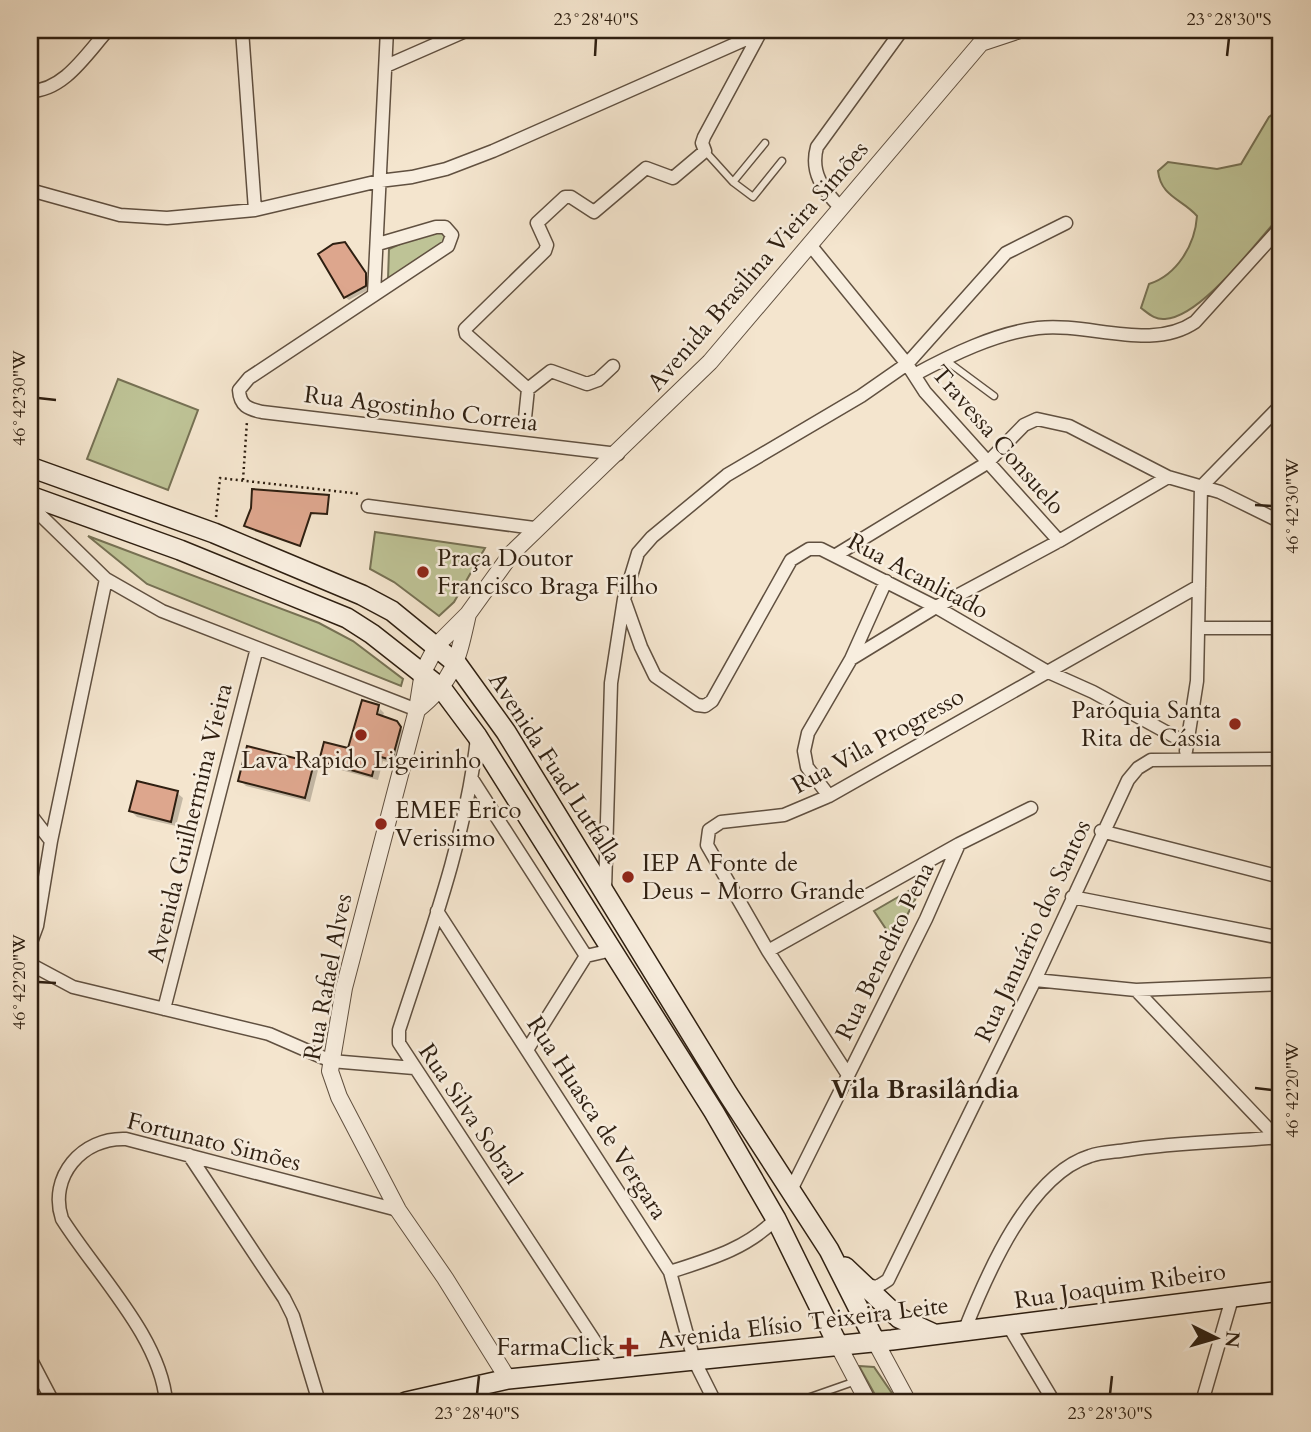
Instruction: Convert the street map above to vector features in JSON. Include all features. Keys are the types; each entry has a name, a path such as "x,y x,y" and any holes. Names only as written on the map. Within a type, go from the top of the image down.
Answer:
{"main road":[{"name":"Avenida Fuad Lutfalla","path":"30,467 214,533 362,595 392,611 457,664 494,712 829,1250 875,1341"},
{"name":"Avenida Fuad Lutfalla","path":"30,496 320,604 372,634 442,689 477,736 728,1136 776,1219 838,1345"},
{"path":"728,1136 738,1129 752,1129"},
{"path":"829,1250 860,1284 899,1318 935,1335"},
{"name":"Rua Joaquim Ribeiro","path":"965,1329 1281,1290"},
{"name":"Avenida Elísio Teixeira Leite","path":"406,1402 508,1379 935,1335 965,1329"}],"street":[{"path":"30,91 51,88 61,81 108,30"},
{"path":"242,30 255,210"},
{"path":"374,294 387,30"},
{"path":"386,66 468,30"},
{"path":"840,207 826,192 817,176 814,164 817,147 902,30"},
{"path":"982,36 1020,30"},
{"path":"30,190 143,218 255,210 379,181 446,169 493,151 761,32"},
{"path":"528,389 466,334 465,329 545,251 547,245 538,228 538,220 568,196 591,212 597,211 646,168 673,178 705,151 702,143 704,137 761,32"},
{"name":"Avenida Brasilina Vieira Simões","path":"417,710 423,672 437,645 468,614 512,552 534,528 618,454 710,362 811,247 840,207 982,36"},
{"path":"910,370 1006,253 1066,223"},
{"path":"248,409 239,398 242,383 448,246 452,235 445,227 436,227 378,244"},
{"path":"605,890 611,683 624,599 638,553 652,537 727,475 910,370 1009,334 1038,328 1069,327 1152,335 1184,330 1195,322 1281,227"},
{"name":"Travessa Consuelo","path":"811,247 987,463 1059,541"},
{"path":"525,418 528,389 551,372 587,384 597,380 613,366"},
{"path":"1184,758 1197,681 1201,487 1281,405"},
{"name":"Rua Agostinho Correia","path":"248,409 618,454"},
{"path":"836,555 987,463 1024,425 1037,419 1051,420 1168,477 1238,499 1281,522"},
{"path":"851,659 936,607 1059,541 1168,477"},
{"path":"30,505 106,579 162,611 417,710"},
{"path":"368,506 534,528"},
{"name":"Rua Acanlitado","path":"624,599 641,647 655,676 697,705 705,706 712,701 792,560 809,549 836,555 936,607 1046,671 1093,692 1188,744"},
{"path":"30,944 37,926 51,841 106,579"},
{"path":"828,796 807,767 804,751 814,723 851,659 886,581"},
{"name":"Rua Vila Progresso","path":"848,1075 768,951 707,845 709,830 721,822 784,815 828,796 1199,586"},
{"name":"Avenida Brasilina Vieira Simões","path":"417,710 442,689 457,664 468,614"},
{"path":"1200,628 1281,628"},
{"name":"Avenida Guilhermina Vieira","path":"164,1009 257,648"},
{"name":"Rua Rafael Alves","path":"417,710 344,988 331,1061 332,1080 398,1210 452,1288 508,1379"},
{"name":"Rua Silva Sobral","path":"477,736 472,779 437,911 398,1037 414,1068 612,1369"},
{"name":"Rua Januário dos Santos","path":"860,1284 877,1287 888,1280 1035,979 1101,831 1128,780 1138,768 1151,761 1184,758 1281,759"},
{"path":"472,779 586,956"},
{"path":"768,951 959,844 1031,808"},
{"path":"30,814 51,841"},
{"path":"1101,831 1281,877"},
{"name":"Rua Benedito Pena","path":"791,1190 926,919 959,844"},
{"path":"1072,897 1281,938"},
{"name":"Rua Huasca de Vergara","path":"437,911 670,1272 694,1360 715,1402"},
{"path":"527,1050 586,956 612,950"},
{"path":"30,964 74,987 269,1034 331,1061 414,1068"},
{"path":"1035,979 1136,990 1281,984"},
{"path":"1136,990 1279,1137"},
{"name":"Avenida Elísio Teixeira Leite","path":"965,1329 1021,1214 1043,1186 1067,1166 1090,1156 1166,1144 1279,1137"},
{"name":"Fortunato Simões","path":"166,1402 162,1379 148,1345 73,1236 58,1207 61,1179 70,1165 99,1142 126,1139 398,1210"},
{"path":"190,1155 284,1298 293,1316 319,1402"},
{"path":"670,1272 722,1256 745,1245 776,1219"},
{"path":"1202,1402 1233,1295"},
{"path":"1008,1325 1054,1402"},
{"path":"875,1341 908,1402"},
{"path":"838,1345 868,1402"},
{"path":"30,1357 53,1402"}],"lane":[{"path":"733,182 765,143"},
{"path":"705,151 733,182 753,197 782,161"},
{"path":"944,359 994,396"},
{"path":"796,1402 856,1381"}],"path":[{"path":"243,480 248,409"},
{"path":"214,533 220,478 361,494 368,506"}],"green space":[{"path":"1281,108 1281,215 1227,276 1195,306 1180,315 1165,319 1152,316 1141,308 1149,284 1168,274 1183,258 1193,238 1197,216 1163,187 1158,171 1168,162 1217,169 1241,164 1269,117"},
{"path":"431,230 443,230 447,242 388,279 389,249"},
{"path":"118,379 198,410 168,490 87,459"},
{"name":"Praça Doutor Francisco Braga Filho","path":"375,532 485,548 454,602 439,616 394,582 370,569"},
{"path":"88,536 319,623 353,641 403,679 401,686 147,584"},
{"path":"924,882 894,941 874,911"},
{"path":"859,1366 874,1367 898,1402 879,1402"}],"building":[{"path":"345,242 366,273 366,286 344,298 318,254 333,244"},
{"path":"252,489 329,495 327,514 311,513 300,546 244,526 251,508"},
{"path":"362,700 379,705 377,714 397,721 401,727 392,760 377,756 372,776 319,761 324,742 348,748"},
{"path":"247,746 314,763 305,798 238,781"},
{"path":"137,781 178,791 171,822 129,811"}],"place":[{"name":"Praça Doutor Francisco Braga Filho","path":"423,572"},
{"name":"Paróquia Santa Rita de Cássia","path":"1235,724"},
{"name":"Lava Rapido Ligeirinho","path":"361,735"},
{"name":"EMEF Erico Verissimo","path":"381,824"},
{"name":"IEP A Fonte de Deus - Morro Grande","path":"628,877"},
{"name":"FarmaClick","path":"629,1347"}],"district":[{"name":"Vila Brasilândia","path":"925,1089"}]}
